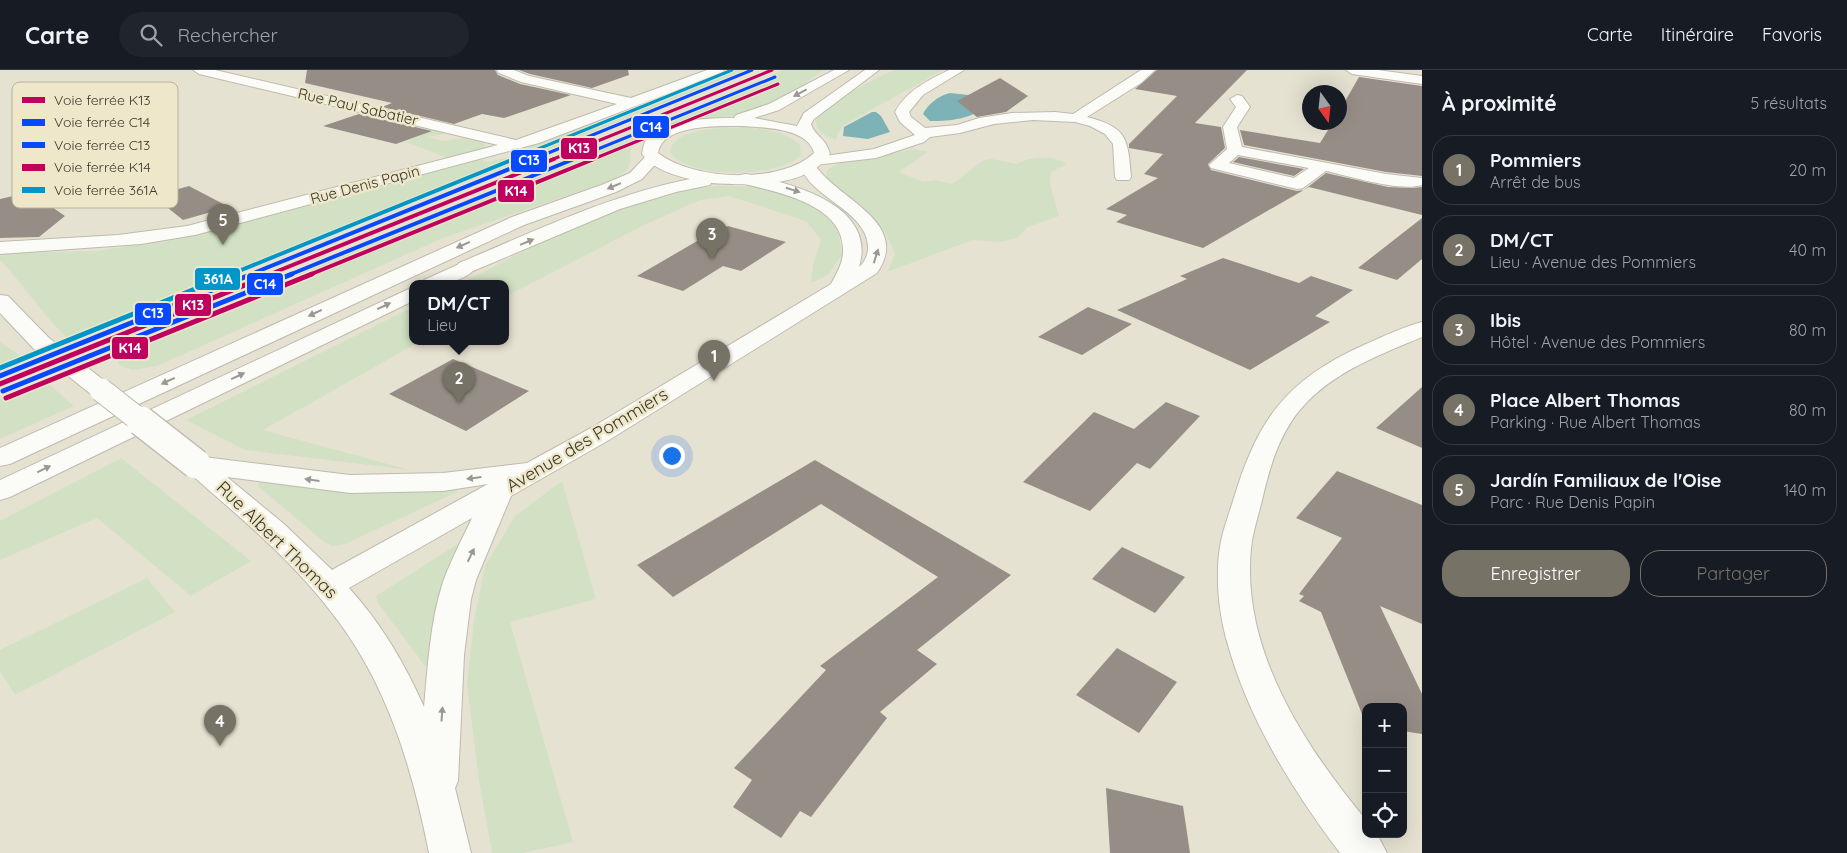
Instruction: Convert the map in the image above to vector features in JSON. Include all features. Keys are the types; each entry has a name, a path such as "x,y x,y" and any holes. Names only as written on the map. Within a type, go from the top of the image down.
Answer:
{"main road":[{"name":"Rue Paul Sabatier","path":"200,70 517,145"},
{"path":"504,70 525,79 633,103"},
{"name":"Rue Denis Papin","path":"0,248 111,243 160,237 517,145 560,131 718,70"},
{"path":"843,70 774,107 745,117 679,128 659,136 650,147 653,158 662,165 676,171 718,179 746,180 781,176 812,164 876,153 918,137"},
{"path":"812,164 822,151 806,132 804,124 808,116 873,70"},
{"path":"918,137 905,119 902,112 903,108 919,92 958,70"},
{"path":"1076,118 1150,70"},
{"path":"1352,70 1422,80"},
{"path":"1236,150 1230,127 1243,107 1237,100"},
{"path":"716,122 768,124 795,130 833,145 868,148 960,129 978,122 1042,117 1076,118 1103,127 1117,139 1122,151 1123,177"},
{"path":"1322,166 1297,184 1217,165 1236,150 1322,166 1386,179 1416,182"},
{"path":"0,458 492,232 610,188 636,176 653,158"},
{"name":"Avenue des Pommiers","path":"328,586 600,434 870,269 878,257 878,243 867,222 818,181 812,164"},
{"path":"439,280 466,267 629,201 684,185 718,179"},
{"path":"746,180 782,187 811,196 842,221 851,234 853,249 850,268 841,285"},
{"path":"0,490 409,295"},
{"name":"Rue Albert Thomas","path":"0,301 41,343 196,464 306,562 359,623 392,678 407,708 437,798 450,853"},
{"path":"1366,853 1316,788 1296,758 1263,695 1253,671 1239,614 1235,589 1235,553 1252,482 1262,452 1273,429 1297,398 1310,386 1336,369 1422,329"},
{"path":"196,464 350,484 443,482 540,468"},
{"path":"437,798 446,655 455,599 460,580 485,526 498,492"}],"green space":[{"path":"728,70 753,70 68,339 0,260 0,256 11,253 95,251 168,241 480,159 488,162 518,155 509,151 554,138"},
{"path":"783,70 825,70 788,95 757,110 726,118 683,121 656,127 632,144 629,167 610,181 443,238 157,366 132,370 118,364 119,356 221,307"},
{"path":"893,70 943,70 844,125 836,140 827,137 817,128 816,120 832,104 852,91"},
{"path":"721,128 763,129 787,136 800,145 801,155 790,163 774,168 755,172 734,173 695,168 680,161 670,152 673,143 687,134"},
{"path":"432,130 448,133 427,137 444,141 469,137 483,141 485,146 476,152 448,158 406,142"},
{"path":"914,149 928,152 899,172 923,182 936,180 952,184 984,160 992,159 1017,164 1035,158 1049,158 1061,161 1066,164 1051,172 1050,184 1059,216 1028,227 1017,238 1000,242 973,240 887,272 895,254 883,230 866,211 825,178 827,170 839,163"},
{"path":"720,186 747,186 771,189 795,196 807,201 835,221 842,255 828,275 811,283 813,265 821,240 806,221 729,196 700,200 644,225 509,295 509,280 467,280 585,222 651,198"},
{"path":"409,309 409,345 414,345 263,430 410,470 245,450 186,420"},
{"path":"0,342 22,357 0,365"},
{"path":"44,380 74,406 0,439 0,398"},
{"path":"121,458 251,561 191,596 97,518 0,560 0,521"},
{"path":"562,481 596,599 510,622 573,842 523,853 492,853 479,781 467,684 474,621 485,566 515,516"},
{"path":"259,483 360,491 408,492 457,488 457,492 345,544 333,546 324,542 258,486"},
{"path":"464,540 446,573 441,593 431,665 425,666 378,603 376,596"},
{"path":"147,578 175,612 15,695 0,671 0,650"}],"water":[{"path":"950,93 978,96 988,106 974,114 961,118 930,121 923,114 925,110 938,98"},
{"path":"872,112 876,112 881,116 890,132 868,139 843,136 844,127"}],"building":[{"path":"307,70 495,70 498,75 520,84 571,95 504,118 482,114 454,124 382,107 392,103 305,83"},
{"path":"519,70 628,70 629,75 592,88"},
{"path":"1157,70 1247,70 1195,123 1221,127 1225,148 1208,164 1211,170 1297,191 1304,190 1203,248 1116,222 1127,215 1106,209 1158,178 1144,174 1163,154 1129,148 1129,144 1177,96 1135,89"},
{"path":"1359,77 1422,86 1422,176 1386,172 1244,145 1240,130 1320,143 1328,130 1347,130 1347,98"},
{"path":"1000,78 1028,96 1006,112 977,117 957,101"},
{"path":"359,114 432,131 396,144 323,126"},
{"path":"1239,157 1304,169 1294,176 1233,162"},
{"path":"1326,173 1388,187 1422,187 1422,215 1309,187 1305,190"},
{"path":"189,186 229,207 183,220 168,208 178,208 178,189"},
{"path":"12,196 12,208 53,208 65,216 39,237 0,238 0,199"},
{"path":"1422,218 1422,259 1397,280 1358,268"},
{"path":"728,226 786,242 741,271 723,266 683,291 637,276 704,237 707,238"},
{"path":"1223,258 1299,283 1311,276 1353,290 1315,316 1330,322 1250,370 1117,310 1187,279 1180,276"},
{"path":"1088,307 1132,324 1082,355 1038,337"},
{"path":"453,359 529,391 466,431 389,394"},
{"path":"1422,387 1422,448 1376,428"},
{"path":"1166,402 1200,416 1150,469 1137,463 1090,511 1023,482 1094,412 1134,429"},
{"path":"815,460 1011,575 917,650 937,664 880,712 887,718 811,817 800,811 781,838 733,807 752,780 734,768 826,670 820,666 938,577 821,504 673,597 637,565"},
{"path":"1337,471 1422,505 1422,624 1380,606 1422,694 1422,734 1407,732 1407,703 1362,703 1362,714 1321,612 1299,601 1304,596 1299,594 1342,538 1296,518"},
{"path":"1122,547 1185,577 1155,613 1092,579"},
{"path":"1117,648 1177,682 1139,733 1076,695"},
{"path":"1106,788 1183,806 1190,853 1110,853"}],"rail line":[{"name":"361A","path":"0,368 732,70"},
{"name":"C13","path":"0,376 752,70"},
{"name":"K13","path":"0,384 772,70"},
{"name":"C14","path":"3,391 775,77"},
{"name":"K14","path":"6,398 778,84"}],"place":[{"name":"Jardín Familiaux de l'Oise","path":"223,245"},
{"name":"Ibis","path":"712,259"},
{"name":"Pommiers","path":"714,381"},
{"name":"DM/CT","path":"459,403"},
{"name":"Place Albert Thomas","path":"220,746"}]}
